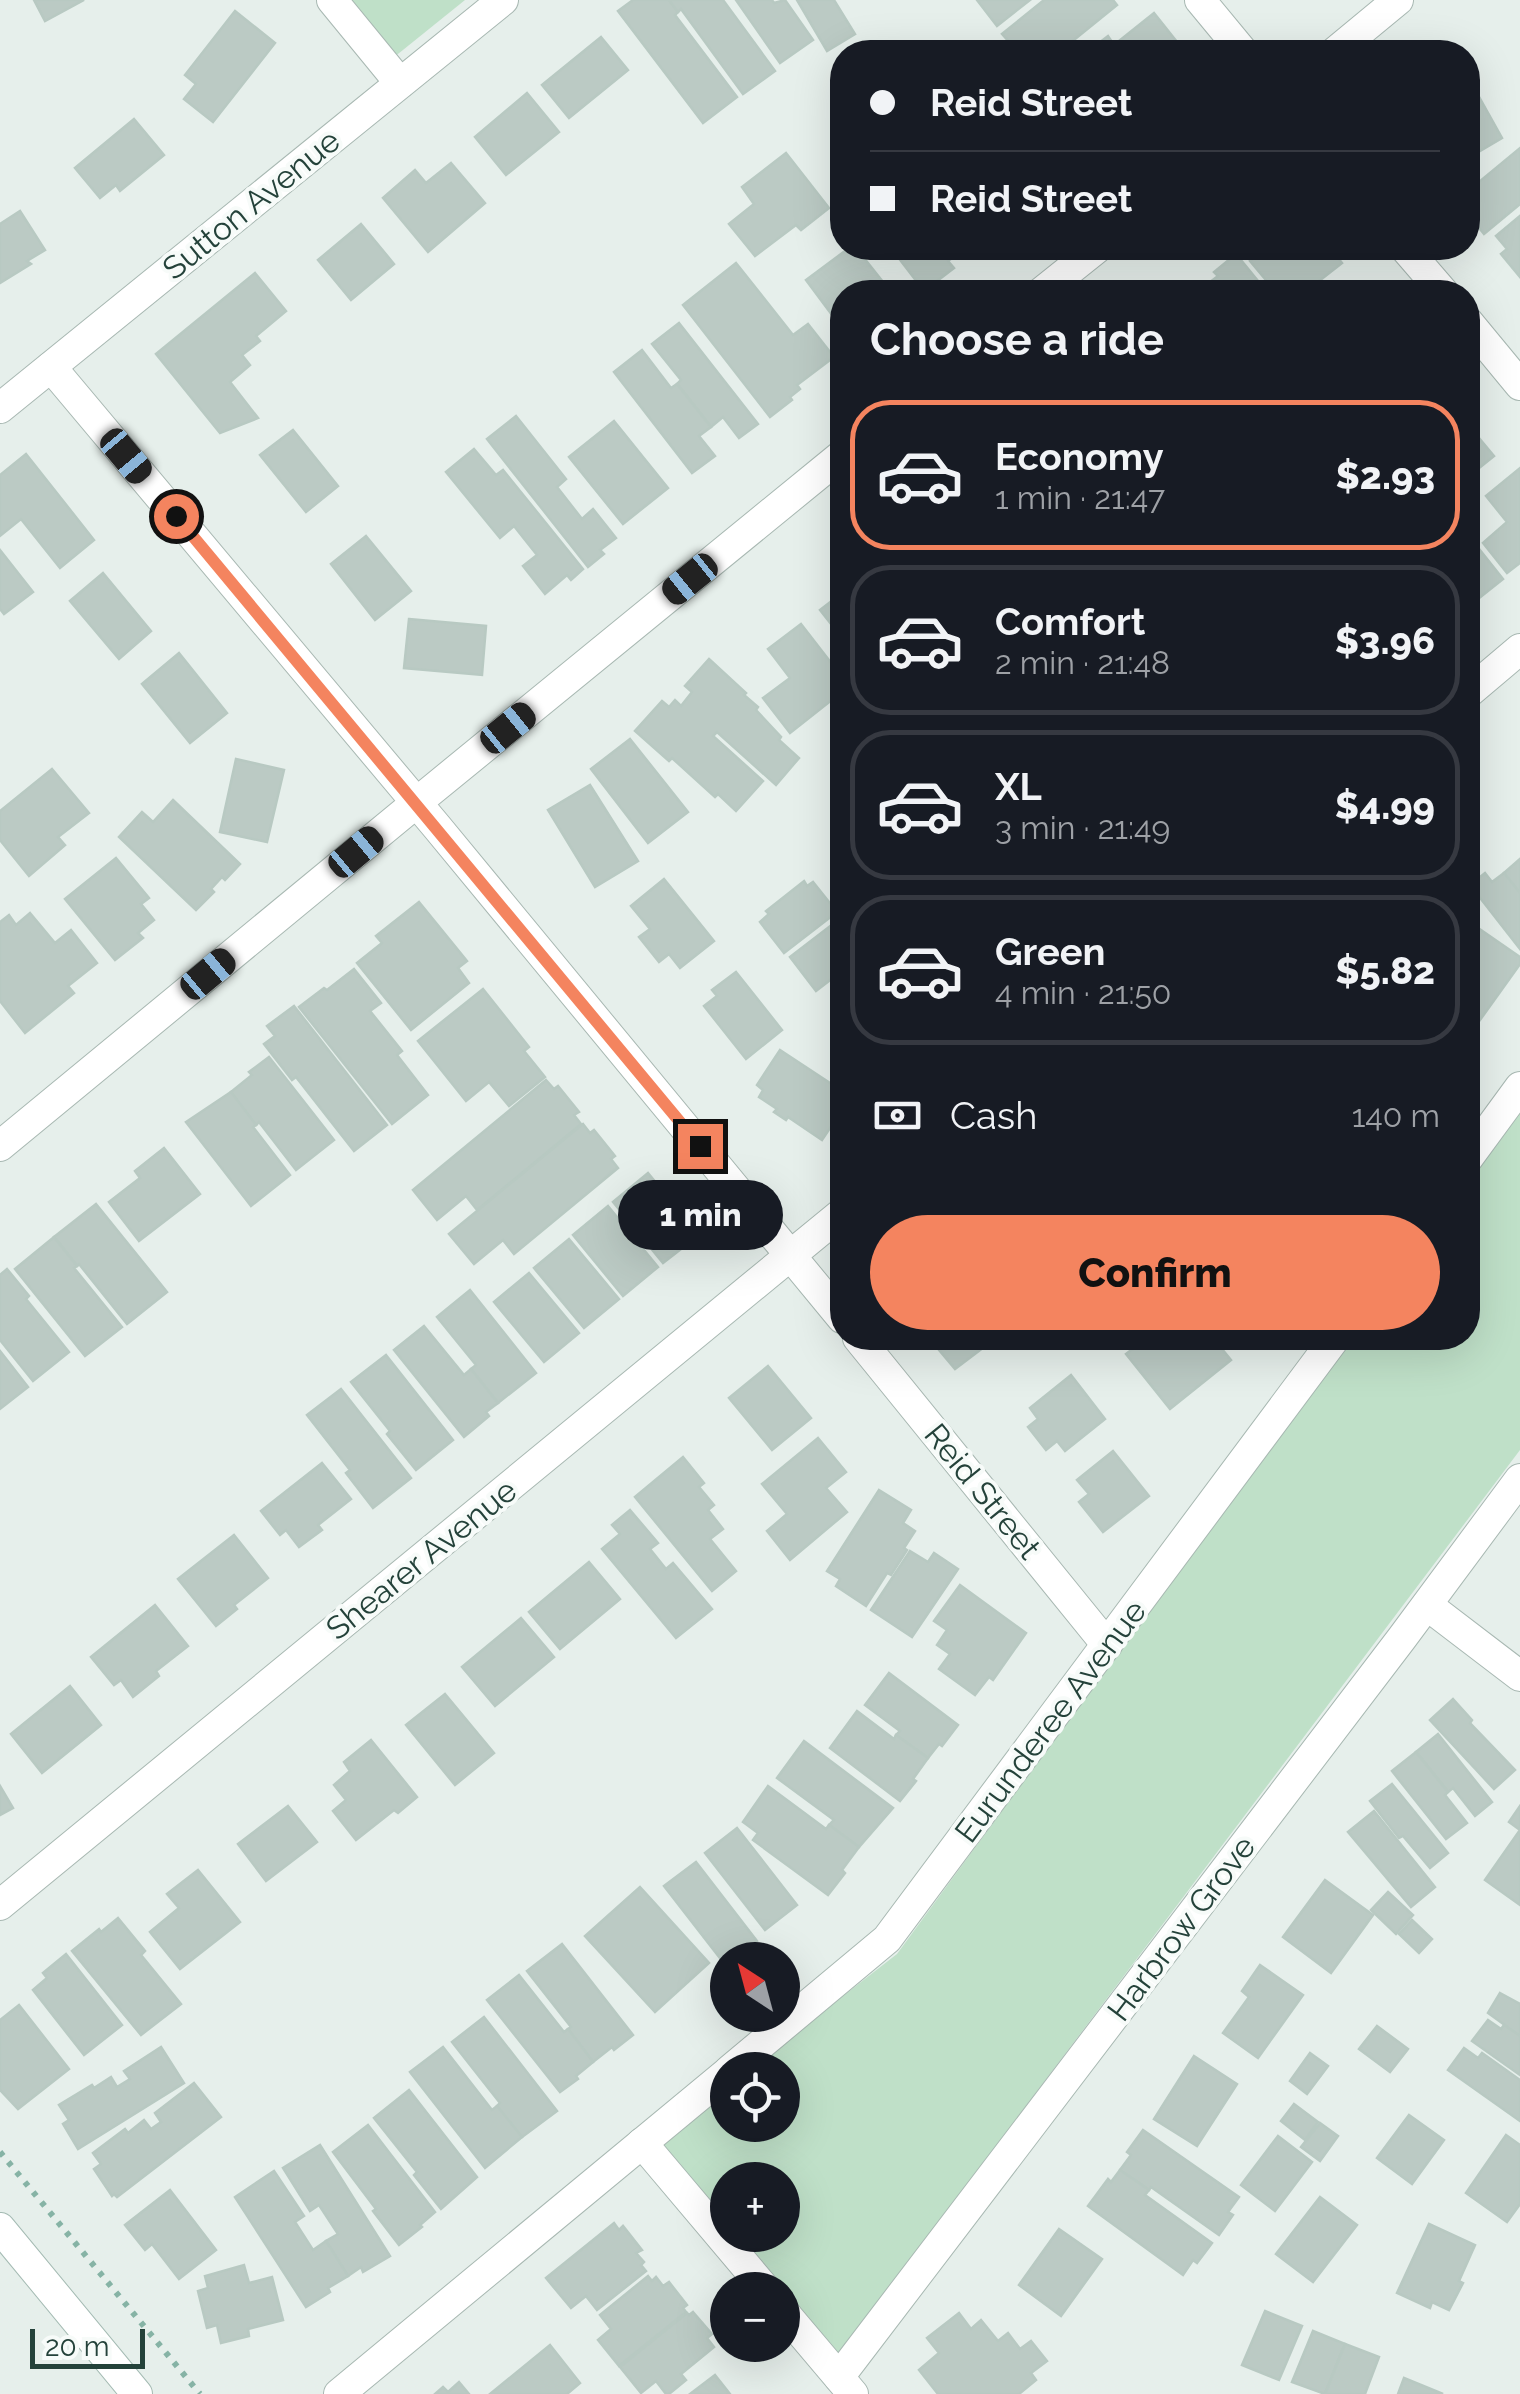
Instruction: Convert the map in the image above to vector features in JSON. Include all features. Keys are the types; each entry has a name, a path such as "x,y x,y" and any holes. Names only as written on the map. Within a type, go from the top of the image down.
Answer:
{"street":[{"path":"332,0 400,83"},
{"name":"Sutton Avenue","path":"0,408 503,0"},
{"path":"1200,0 1233,40"},
{"path":"1350,40 1398,0"},
{"path":"1057,280 1083,260"},
{"path":"1415,260 1433,280"},
{"path":"1480,337 1520,385"},
{"path":"51,367 830,1303"},
{"path":"0,1146 830,465"},
{"path":"1480,683 1520,649"},
{"path":"1480,1142 1520,1088"},
{"name":"Shearer Avenue","path":"0,1905 830,1223"},
{"name":"Reid Street","path":"868,1350 1107,1645"},
{"name":"Eurunderee Avenue","path":"752,2052 887,1939 1326,1350"},
{"name":"Harbrow Grove","path":"846,2385 1520,1478"},
{"path":"1427,1604 1520,1676"},
{"name":"Eurunderee Avenue","path":"339,2394 710,2087"},
{"path":"642,2143 751,2272"},
{"path":"0,2228 137,2394"},
{"path":"800,2331 846,2385"}],"path":[{"path":"0,2152 200,2394"}],"green space":[{"path":"345,0 465,0 393,58"},
{"path":"1520,1105 1520,1450 836,2358 800,2315 800,2272 764,2272 747,2252 800,2252 800,2162 710,2162 710,2209 655,2143 710,2099 710,2142 800,2142 800,2052 771,2052 897,1954 1340,1350 1480,1350 1480,1160"}],"building":[{"path":"34,0 84,0 45,21"},
{"path":"633,0 669,0 678,12 675,15 737,97 703,123 618,11"},
{"path":"669,0 723,0 775,71 743,94 681,9 678,12"},
{"path":"736,0 785,0 813,40 780,63"},
{"path":"797,0 834,0 855,34 845,40 830,40 827,51"},
{"path":"977,0 1030,0 997,26"},
{"path":"1044,0 1113,0 1117,5 1074,40 1007,40 1002,34"},
{"path":"235,11 275,43 213,122 184,99 196,84 185,75"},
{"path":"1154,13 1175,40 1120,40"},
{"path":"601,37 628,70 569,118 542,85"},
{"path":"527,93 559,132 506,175 475,137"},
{"path":"1480,99 1502,138 1480,151"},
{"path":"134,119 164,155 120,191 116,185 100,198 75,168"},
{"path":"1520,148 1520,204 1484,234 1480,229 1480,181"},
{"path":"786,153 829,208 801,230 796,225 755,256 729,224 754,204 742,187"},
{"path":"451,163 485,203 428,252 383,198 415,170 426,183"},
{"path":"20,211 45,250 27,261 31,264 0,283 0,224"},
{"path":"1520,216 1520,277 1501,254 1507,249 1496,236"},
{"path":"361,224 394,264 351,300 318,260"},
{"path":"833,260 866,260 881,280 830,280 830,312 806,280"},
{"path":"900,260 949,260 954,268 938,280 916,280"},
{"path":"1229,260 1241,260 1257,280 1213,280 1218,276 1214,272"},
{"path":"1250,261 1342,263 1320,280 1266,280"},
{"path":"736,263 793,335 808,324 830,352 830,360 797,385 800,389 790,397 792,400 770,417 683,305"},
{"path":"255,273 286,311 256,336 260,341 242,355 250,365 230,382 258,418 220,433 156,354"},
{"path":"679,323 758,424 739,438 723,417 711,427 652,344"},
{"path":"642,350 671,388 677,384 711,427 699,436 715,456 692,473 614,372"},
{"path":"516,416 566,479 557,487 582,519 593,509 616,538 600,550 604,554 588,567 487,439"},
{"path":"614,421 668,488 623,524 569,457"},
{"path":"293,430 338,486 306,512 260,455"},
{"path":"1480,439 1494,456 1480,467"},
{"path":"474,449 496,475 503,470 583,569 571,580 567,575 545,594 523,566 537,555 514,526 500,538 446,472"},
{"path":"26,454 94,540 60,568 21,519 0,536 0,475"},
{"path":"1520,468 1520,563 1507,573 1483,543 1507,522 1486,496"},
{"path":"366,536 411,591 375,620 331,564"},
{"path":"0,550 33,592 4,614 0,609"},
{"path":"1480,550 1503,579 1480,597"},
{"path":"103,573 151,631 119,659 70,601"},
{"path":"830,602 830,623 820,610"},
{"path":"409,619 486,626 482,675 404,668"},
{"path":"801,624 830,661 830,701 790,733 763,698 790,678 768,649"},
{"path":"179,653 227,713 190,743 142,684"},
{"path":"709,659 746,693 781,737 779,740 799,758 776,785 717,732 713,736 763,781 736,811 635,731 662,701 669,707 675,700 681,706 692,692 685,686"},
{"path":"630,739 688,812 648,843 591,769"},
{"path":"236,759 284,770 267,842 220,832"},
{"path":"52,769 89,813 58,837 65,845 29,876 0,840 0,811"},
{"path":"590,785 638,861 595,887 548,810"},
{"path":"173,800 240,864 225,880 222,877 196,910 119,837 142,812 153,822"},
{"path":"116,858 149,898 141,904 154,920 138,933 143,938 115,960 65,899"},
{"path":"1520,859 1520,893 1504,873"},
{"path":"1485,873 1492,882 1504,873 1520,893 1520,949 1480,898 1480,877"},
{"path":"664,879 714,941 680,968 669,954 659,962 639,937 650,929 631,906"},
{"path":"804,881 807,886 813,882 830,903 830,917 784,953 760,922 769,914 766,911"},
{"path":"419,902 467,961 458,968 469,983 411,1030 357,963 382,943 376,936"},
{"path":"30,913 55,943 71,930 97,963 68,986 74,993 25,1033 0,1001 0,922 9,915 16,925"},
{"path":"830,926 830,980 816,991 790,957"},
{"path":"1480,929 1520,957 1520,964 1480,1020"},
{"path":"354,969 381,1003 370,1011 402,1051 397,1055 428,1095 392,1124 299,1007"},
{"path":"736,972 782,1030 746,1059 704,1006 717,996 712,990"},
{"path":"483,989 529,1047 524,1051 545,1077 509,1106 489,1082 466,1101 418,1041"},
{"path":"294,1006 387,1125 354,1151 296,1077 292,1080 264,1044 275,1036 267,1026"},
{"path":"780,1050 830,1083 830,1128 822,1140 774,1112 777,1109 759,1097 763,1090 757,1085"},
{"path":"269,1057 334,1140 296,1170 231,1092"},
{"path":"546,1080 554,1089 558,1086 579,1112 574,1115 581,1124 477,1210 466,1196 437,1220 413,1190"},
{"path":"231,1092 290,1175 251,1206 186,1122"},
{"path":"583,1124 590,1133 594,1130 615,1156 611,1159 618,1168 514,1254 503,1240 474,1264 449,1234"},
{"path":"164,1148 200,1194 139,1241 109,1202 140,1178 135,1171"},
{"path":"648,1173 699,1235 663,1263 613,1202"},
{"path":"96,1204 167,1292 127,1324 54,1237"},
{"path":"608,1206 658,1267 623,1296 573,1235"},
{"path":"54,1237 122,1327 85,1356 15,1269"},
{"path":"569,1239 619,1299 584,1328 534,1268"},
{"path":"7,1269 69,1352 33,1381 0,1340 0,1275"},
{"path":"529,1273 579,1333 544,1362 494,1302"},
{"path":"470,1290 536,1373 498,1403 471,1369 476,1365 437,1317"},
{"path":"424,1326 464,1375 471,1369 498,1403 464,1437 394,1350"},
{"path":"939,1350 980,1350 955,1369"},
{"path":"1131,1350 1223,1350 1231,1360 1170,1409 1126,1354"},
{"path":"0,1351 28,1387 0,1409"},
{"path":"386,1355 453,1440 416,1470 351,1382"},
{"path":"768,1366 811,1418 772,1450 729,1398"},
{"path":"1071,1375 1105,1419 1065,1451 1057,1441 1046,1450 1028,1427 1038,1419 1030,1408"},
{"path":"341,1389 411,1478 373,1508 346,1473 350,1470 307,1415"},
{"path":"818,1438 846,1472 826,1488 847,1512 790,1560 767,1531 787,1514 762,1484"},
{"path":"1113,1451 1149,1496 1103,1532 1079,1502 1089,1494 1077,1480"},
{"path":"683,1457 704,1483 699,1487 714,1505 708,1510 723,1529 710,1539 736,1571 712,1591 635,1497"},
{"path":"322,1463 351,1499 318,1525 322,1530 299,1547 286,1530 280,1535 261,1511"},
{"path":"879,1490 911,1510 903,1523 915,1531 891,1575 887,1573 866,1606 836,1586 840,1579 827,1571"},
{"path":"630,1510 658,1543 650,1549 666,1569 673,1563 712,1609 676,1638 602,1549 620,1534 612,1525"},
{"path":"234,1535 268,1578 234,1605 237,1609 216,1626 178,1579"},
{"path":"910,1551 928,1562 934,1553 958,1569 912,1637 871,1610"},
{"path":"589,1562 620,1599 560,1649 529,1612"},
{"path":"960,1585 1026,1633 993,1680 989,1677 975,1695 939,1669 950,1654 937,1645 947,1630 934,1621"},
{"path":"155,1605 188,1646 156,1671 159,1676 133,1697 121,1680 114,1685 91,1657"},
{"path":"521,1618 554,1657 495,1706 462,1667"},
{"path":"889,1673 958,1725 928,1758 896,1735 900,1731 865,1705"},
{"path":"70,1686 101,1725 42,1773 11,1734"},
{"path":"445,1694 494,1753 455,1785 406,1725"},
{"path":"1453,1699 1515,1770 1494,1789 1430,1720"},
{"path":"857,1711 928,1758 900,1801 830,1748"},
{"path":"1438,1734 1492,1802 1475,1816 1453,1788 1448,1792 1416,1752"},
{"path":"371,1740 417,1797 356,1840 333,1811 346,1800 334,1785 350,1771 344,1762"},
{"path":"804,1741 893,1808 859,1847 829,1825 834,1820 777,1778"},
{"path":"1416,1752 1467,1823 1446,1839 1392,1771"},
{"path":"1392,1784 1448,1853 1430,1868 1403,1836 1399,1838 1370,1801"},
{"path":"0,1786 13,1808 0,1815"},
{"path":"768,1786 826,1829 829,1825 859,1847 828,1895 753,1840 758,1833 743,1822"},
{"path":"288,1806 317,1842 266,1881 238,1844"},
{"path":"1520,1806 1520,1830 1509,1822"},
{"path":"1374,1811 1435,1887 1411,1907 1348,1832"},
{"path":"737,1828 797,1905 765,1930 705,1853"},
{"path":"1520,1830 1520,1905 1485,1880"},
{"path":"696,1862 757,1941 710,1942 710,1945 664,1886"},
{"path":"198,1870 240,1922 180,1969 150,1932 179,1908 167,1894"},
{"path":"1325,1880 1373,1915 1331,1973 1283,1937"},
{"path":"640,1887 709,1963 655,2012 585,1936"},
{"path":"1388,1892 1413,1915 1396,1934 1371,1910"},
{"path":"118,1918 145,1951 141,1955 181,2004 141,2035 72,1951"},
{"path":"1412,1920 1432,1939 1419,1953 1399,1934"},
{"path":"562,1944 633,2035 593,2062 527,1971"},
{"path":"66,1954 122,2025 84,2055 33,1990 47,1978 43,1973"},
{"path":"1260,1965 1303,1995 1258,2058 1223,2033 1249,1997 1242,1991"},
{"path":"519,1975 593,2062 560,2092 487,2000"},
{"path":"1500,1993 1520,2004 1520,2036 1488,2013"},
{"path":"19,2005 69,2069 18,2109 0,2090 0,2020"},
{"path":"484,2017 557,2111 522,2137 452,2042"},
{"path":"1488,2020 1520,2036 1520,2075 1472,2041"},
{"path":"1377,2026 1408,2049 1390,2072 1359,2049"},
{"path":"161,2047 184,2083 78,2149 63,2124 69,2120 59,2105 111,2077 117,2087 130,2079 124,2071"},
{"path":"443,2047 492,2110 497,2106 522,2137 485,2168 410,2072"},
{"path":"1464,2048 1478,2058 1482,2053 1520,2080 1520,2121 1448,2070"},
{"path":"1310,2053 1328,2066 1307,2094 1290,2081"},
{"path":"1194,2056 1237,2084 1197,2146 1154,2119"},
{"path":"194,2083 221,2117 117,2197 112,2196 94,2169 101,2164 93,2153 144,2120 151,2129 161,2122 155,2113"},
{"path":"409,2090 477,2177 441,2209 374,2118"},
{"path":"1294,2104 1318,2122 1305,2140 1281,2121"},
{"path":"1409,2115 1444,2140 1412,2184 1377,2158"},
{"path":"1320,2123 1338,2136 1320,2161 1301,2147"},
{"path":"368,2125 435,2212 399,2245 333,2152"},
{"path":"1143,2130 1239,2197 1228,2212 1233,2215 1219,2235 1120,2170"},
{"path":"1506,2135 1520,2145 1520,2204 1507,2222 1466,2193"},
{"path":"1278,2136 1312,2162 1275,2211 1241,2185"},
{"path":"320,2145 390,2256 363,2272 361,2267 348,2276 326,2241 338,2234 319,2205 310,2211 283,2168"},
{"path":"1120,2170 1149,2190 1145,2195 1212,2243 1183,2275 1088,2206"},
{"path":"274,2171 304,2216 295,2222 313,2250 326,2241 348,2276 306,2307 235,2197"},
{"path":"170,2190 216,2250 179,2279 152,2244 145,2250 125,2225"},
{"path":"1320,2197 1357,2225 1313,2282 1276,2254"},
{"path":"614,2223 619,2230 623,2226 642,2250 636,2253 646,2271 597,2310 586,2296 571,2308 546,2278"},
{"path":"1429,2224 1475,2245 1449,2310 1432,2302 1430,2308 1397,2293"},
{"path":"1059,2229 1102,2259 1061,2316 1019,2285"},
{"path":"244,2265 249,2283 272,2277 283,2320 248,2329 249,2336 221,2343 217,2325 207,2328 198,2291 208,2288 205,2276"},
{"path":"648,2276 652,2281 656,2277 663,2286 669,2282 687,2305 683,2308 686,2312 619,2366 598,2340 611,2329 600,2315"},
{"path":"1265,2311 1302,2326 1279,2380 1242,2365"},
{"path":"693,2312 710,2332 710,2350 681,2374 686,2380 669,2394 656,2381 641,2393 620,2367"},
{"path":"959,2313 971,2329 981,2320 998,2341 1008,2333 1020,2349 1031,2341 1047,2361 1031,2373 1036,2380 1019,2394 938,2394 919,2370 939,2353 927,2338"},
{"path":"1313,2331 1345,2344 1325,2394 1292,2382"},
{"path":"1345,2344 1379,2357 1365,2394 1325,2394"},
{"path":"550,2345 580,2383 567,2394 490,2394"},
{"path":"715,2375 730,2394 690,2394"},
{"path":"1404,2378 1443,2394 1398,2394"},
{"path":"459,2382 469,2394 435,2394 443,2387 448,2392"}],"route":[{"path":"176,516 700,1146"}]}
